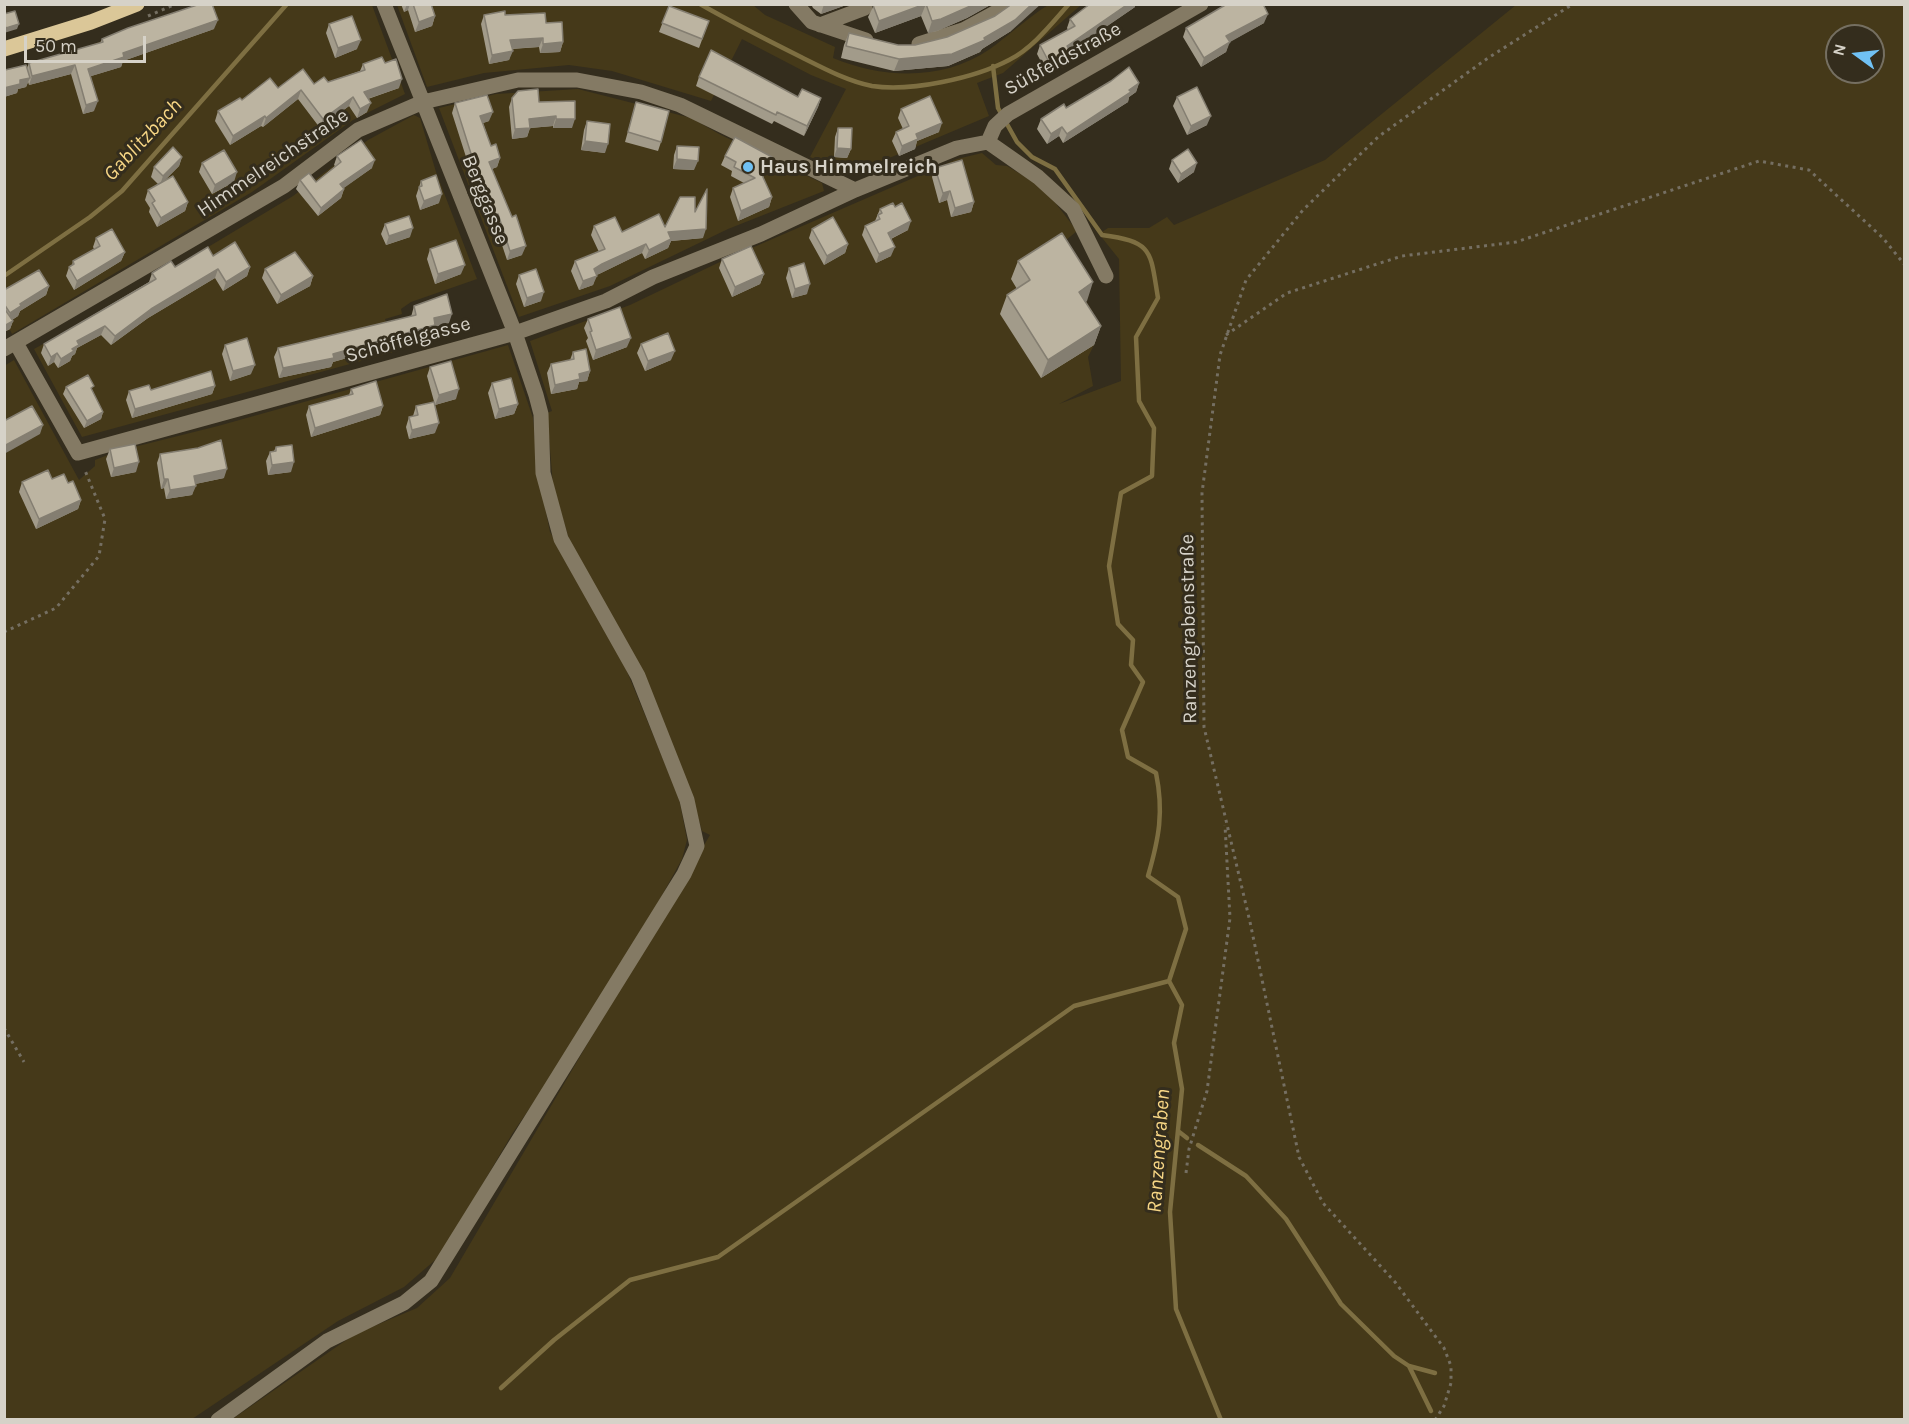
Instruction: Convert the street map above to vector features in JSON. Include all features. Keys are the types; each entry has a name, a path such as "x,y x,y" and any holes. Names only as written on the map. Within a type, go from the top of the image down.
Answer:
{"main road":[{"path":"4,49 91,22 137,4"}],"street":[{"name":"Berggasse","path":"218,1419 327,1341 404,1303 431,1281 684,874 697,846 687,800 638,676 561,539 543,473 541,414 515,333 384,4"},
{"path":"796,4 806,18 820,25 885,45"},
{"path":"906,47 963,30 1011,4"},
{"name":"Süßfeldstraße","path":"988,141 1003,117 1201,4"},
{"path":"820,25 865,8"},
{"name":"Himmelreichstraße","path":"10,346 150,267 284,186 358,130 423,102 518,80 577,80 641,92 717,121 855,190"},
{"path":"855,190 957,148 988,141 1038,177 1073,209 1106,276"},
{"name":"Schöffelgasse","path":"78,453 515,333 606,301 653,277 761,234 855,190"},
{"path":"10,346 78,453"}],"path":[{"name":"Ranzengrabenstraße","path":"1435,1419 1444,1406 1451,1383 1451,1366 1444,1348 1395,1282 1323,1203 1299,1156 1204,727 1202,493 1220,355 1225,335 1246,280 1303,210 1378,137 1488,58 1573,4"},
{"path":"1225,335 1287,292 1402,256 1516,242 1759,161 1809,170 1883,238 1905,264"},
{"path":"4,632 56,608 99,556 105,519 78,453"},
{"path":"1186,1173 1189,1149 1207,1092 1230,918 1225,815"},
{"path":"4,1028 24,1062"}],"shaded area":[{"path":"202,5 372,5 405,94 353,120 252,192 12,334 10,330 4,332 4,73"},
{"path":"397,5 753,5 765,15 835,47 833,58 872,70 913,73 953,67 972,59 990,49 1049,5 1081,5 1003,73 977,83 989,116 875,164 841,170 810,157 846,89 811,75 742,39 711,101 612,71 569,65 484,73 427,87"},
{"path":"1516,5 1904,5 1904,1419 231,1420 355,1334 417,1308 450,1278 710,835 702,831 697,814 569,539 553,485 547,413 552,411 530,341 630,305 724,260 957,159 982,153 996,165 1007,166 1044,188 1077,231 1054,250 1093,312 1094,345 1088,357 1093,386 1059,404 1121,381 1119,259 1099,234 1108,228 1149,228 1167,217 1174,225 1325,160"},
{"path":"578,89 691,118 721,135 822,183 824,191 728,229 610,286 519,317 439,108 496,94"},
{"path":"414,115 420,118 436,172 477,279 411,302 401,309 402,314 385,319 394,352 82,437 34,349 85,321 293,196 368,140"},
{"path":"508,345 533,418 538,473 550,532 592,602 626,669 679,798 687,840 682,859 634,946 573,1045 512,1134 441,1255 404,1287 338,1321 192,1419 5,1419 4,366 14,360 79,480 95,466 95,460 118,451 218,426"}],"building":[{"path":"200,4 212,4 218,20 123,53 124,57 88,69 98,101 86,105 75,65 32,76 29,63 103,42 102,39 128,28"},
{"path":"413,4 431,4 435,16 419,22"},
{"path":"874,4 925,4 879,21"},
{"path":"926,4 975,4 932,21"},
{"path":"1012,4 1032,4 1015,20 984,38 985,40 952,54 899,59 846,46 849,33 898,45 915,45 947,37 995,16"},
{"path":"1090,4 1128,4 1067,46 1072,55 1051,66 1040,45 1075,26 1070,19"},
{"path":"1227,4 1263,4 1268,14 1226,36 1230,42 1204,58 1186,28"},
{"path":"669,6 709,21 702,39 662,23"},
{"path":"15,11 19,24 6,28 4,14"},
{"path":"505,11 505,15 545,13 546,23 562,22 563,42 543,44 543,38 510,40 513,51 492,55 484,15"},
{"path":"352,16 361,40 338,48 329,24"},
{"path":"711,50 798,97 802,89 821,98 807,126 777,112 776,115 699,77"},
{"path":"382,57 385,63 396,59 402,79 364,92 371,103 360,109 353,97 323,119 301,90 266,118 265,116 233,136 218,111 240,98 242,100 270,78 278,88 303,69 314,84 324,77 328,82 365,70 363,64"},
{"path":"26,65 30,78 20,80 20,84 4,88 5,70"},
{"path":"1129,67 1139,83 1129,90 1131,92 1067,134 1062,127 1051,134 1041,119 1064,104 1066,108 1111,81"},
{"path":"1197,87 1211,116 1191,126 1177,97"},
{"path":"538,89 539,102 575,101 575,119 556,119 556,116 529,119 530,128 515,129 512,98 518,91"},
{"path":"487,95 493,112 480,116 491,146 496,144 500,158 489,162 512,217 516,215 526,246 510,251 498,214 491,217 455,103"},
{"path":"930,96 942,123 916,134 918,139 902,146 896,132 909,126 901,109"},
{"path":"636,102 669,111 661,142 628,132"},
{"path":"587,121 610,124 608,144 585,141"},
{"path":"838,128 852,128 851,149 837,148"},
{"path":"735,137 772,157 762,175 772,197 741,211 733,188 755,178 734,167 736,162 725,156"},
{"path":"361,140 375,160 340,184 344,189 321,208 300,180 309,173 316,182 341,162 337,156"},
{"path":"677,146 699,147 698,161 677,159"},
{"path":"173,147 182,157 163,176 154,167"},
{"path":"1188,149 1197,163 1181,174 1172,160"},
{"path":"224,150 237,172 215,185 202,163"},
{"path":"962,160 974,202 955,208 950,191 943,193 935,168"},
{"path":"436,175 442,194 424,201 419,187 422,186 421,181"},
{"path":"173,176 188,202 161,218 152,203 155,201 148,190"},
{"path":"707,189 706,229 668,232 671,239 649,250 646,244 602,264 594,269 597,276 583,281 575,261 605,249 594,226 615,217 622,232 659,214 665,227 680,197 695,197 695,212"},
{"path":"893,203 895,207 902,203 911,221 888,233 895,247 879,254 865,226 880,219 878,215 882,213 880,209"},
{"path":"409,216 413,228 389,236 385,224"},
{"path":"833,217 848,244 827,256 812,229"},
{"path":"112,229 125,252 77,281 69,267 74,264 73,261 100,246 96,238"},
{"path":"1062,233 1093,282 1079,292 1101,326 1048,360 1007,295 1030,280 1018,261"},
{"path":"456,240 465,265 438,274 430,249"},
{"path":"235,242 250,267 226,282 218,269 151,309 115,336 105,326 77,341 79,345 72,349 74,351 61,359 57,353 51,357 44,344 156,279 152,273 171,261 175,267 208,247 213,256"},
{"path":"751,246 764,274 735,287 722,259"},
{"path":"295,252 313,276 281,295 265,269"},
{"path":"804,263 810,284 795,289 789,268"},
{"path":"536,269 544,292 527,298 519,275"},
{"path":"39,270 49,286 10,313 4,304 4,290"},
{"path":"447,294 452,314 434,318 435,325 333,354 334,358 283,368 278,348 416,315 414,306"},
{"path":"620,307 631,338 596,350 588,319"},
{"path":"4,308 13,321 4,326"},
{"path":"668,333 675,351 648,361 641,344"},
{"path":"247,338 255,365 233,371 225,345"},
{"path":"586,349 590,371 579,374 580,379 555,385 551,364 574,359 573,352"},
{"path":"451,361 459,389 439,395 430,367"},
{"path":"211,371 215,386 135,409 129,391 149,385 151,390"},
{"path":"88,375 94,386 91,388 103,412 87,421 66,387"},
{"path":"511,378 518,404 499,409 492,383"},
{"path":"376,381 383,406 315,428 309,406 353,394 351,389"},
{"path":"434,402 439,423 412,430 409,417 418,415 416,406"},
{"path":"32,406 43,425 4,446 4,421"},
{"path":"221,440 227,469 194,476 196,486 170,490 168,479 164,479 160,454 198,448"},
{"path":"135,444 139,462 114,468 110,449"},
{"path":"292,445 294,462 272,465 270,452 276,451 276,447"},
{"path":"48,470 52,479 64,474 68,483 73,481 81,500 39,519 22,482"}],"waterway":[{"name":"Gablitzbach","path":"4,276 90,217 122,191 287,4"},
{"name":"Gablitzbach","path":"700,4 835,74 863,84 888,87 942,82 995,67 1026,49 1042,35 1069,4"},
{"name":"Ranzengraben","path":"993,66 998,108 1017,142 1032,157 1055,169 1102,235 1132,241 1146,252 1153,269 1158,298 1136,337 1139,401 1154,428 1152,476 1121,493 1109,566 1118,624 1133,640 1131,665 1143,682 1122,730 1128,757 1156,773 1160,800 1159,825 1148,876 1178,897 1186,929 1169,981 1182,1005 1174,1043 1182,1089 1170,1212 1176,1309 1221,1420"},
{"path":"501,1388 554,1340 630,1280 718,1257 1074,1006 1169,981"},
{"path":"1178,1131 1187,1138"},
{"path":"1198,1145 1246,1176 1286,1219 1341,1304 1394,1356 1409,1366 1435,1373"},
{"path":"1409,1366 1431,1411"}],"place":[{"name":"Haus Himmelreich","path":"748,167"}]}
